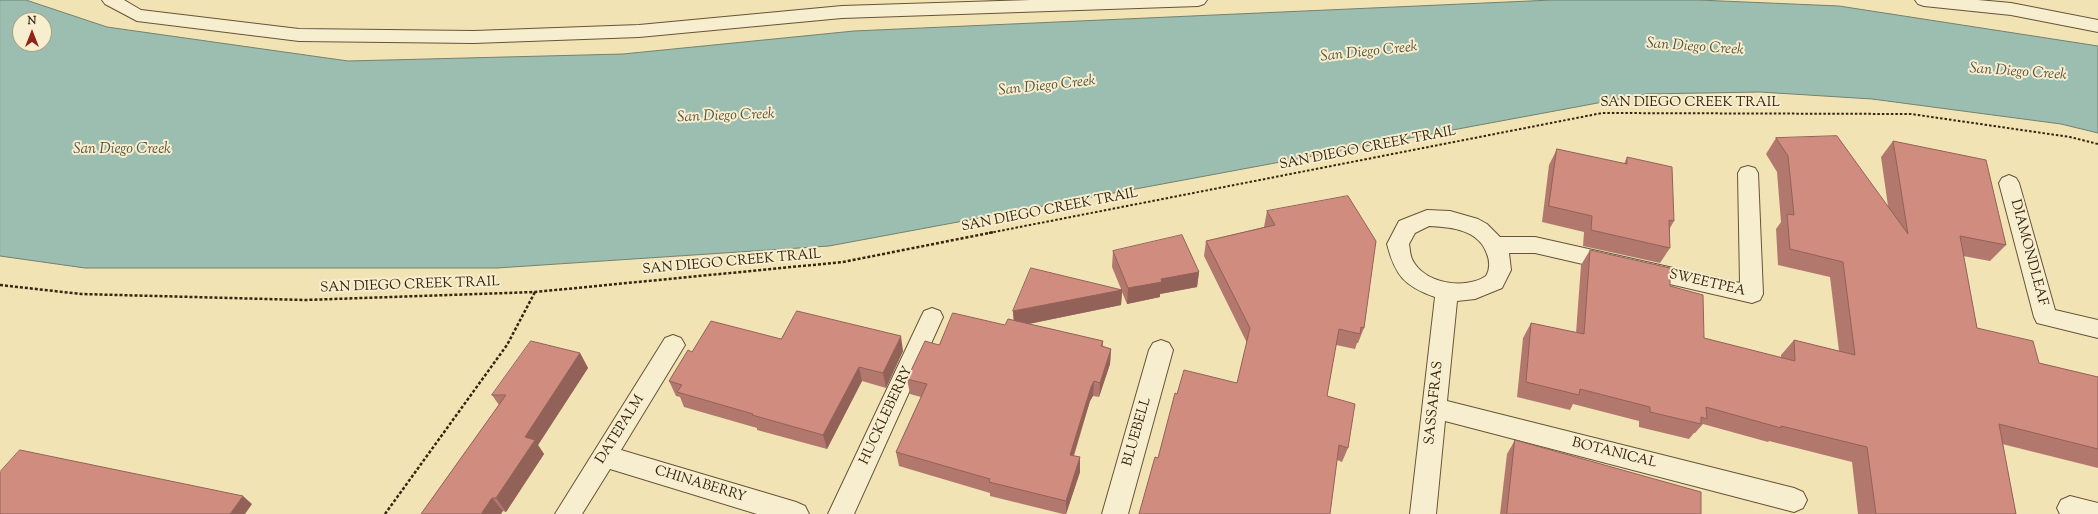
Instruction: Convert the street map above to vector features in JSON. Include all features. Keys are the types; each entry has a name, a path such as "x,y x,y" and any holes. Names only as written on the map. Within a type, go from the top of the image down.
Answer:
{"street":[{"path":"111,0 137,15 299,35 466,37 639,31 842,12 1198,0"},
{"path":"1924,0 2011,9 2098,26"},
{"name":"SWEETPEA","path":"1495,245 1535,245 1752,294 1748,173"},
{"name":"DIAMONDLEAF","path":"2009,182 2045,318 2098,330"},
{"path":"1427,218 1452,218 1478,228 1495,245 1501,264 1494,282 1473,293 1447,292 1420,282 1403,264 1398,244 1407,227 1427,218"},
{"name":"SASSAFRAS","path":"1423,514 1447,292"},
{"name":"HUCKLEBERRY","path":"841,514 932,318"},
{"name":"DATEPALM","path":"568,514 673,345"},
{"name":"BLUEBELL","path":"1115,514 1161,350"},
{"name":"BOTANICAL","path":"1434,408 1794,500"},
{"name":"CHINABERRY","path":"604,456 796,514"},
{"path":"2070,508 2096,514"}],"path":[{"name":"SAN DIEGO CREEK TRAIL","path":"0,285 81,294 305,300 535,292 843,262 1602,113 1911,114 2070,137 2098,144"},
{"path":"385,514 507,345 535,292"}],"water":[{"name":"San Diego Creek","path":"0,0 26,0 107,27 348,61 623,54 854,31 1552,0 1698,0 1839,6 2098,46 2098,133 2061,124 1872,99 1760,92 1646,94 829,246 497,268 85,268 0,256"}],"building":[{"path":"1837,136 1908,234 1893,141 1986,160 2006,245 1960,236 1977,328 2033,341 2039,363 2098,377 2098,449 1999,424 2016,514 1876,514 1867,447 1781,426 1781,428 1706,407 1707,419 1701,417 1701,424 1650,412 1650,407 1580,389 1579,395 1526,382 1531,323 1584,334 1590,250 1670,268 1670,286 1703,295 1704,338 1795,361 1794,340 1855,355 1843,262 1790,249 1787,214 1794,215 1788,156 1776,138"},
{"path":"1557,149 1627,164 1627,157 1672,167 1674,221 1669,220 1670,248 1591,230 1592,216 1549,206"},
{"path":"1348,196 1376,241 1364,328 1361,327 1360,334 1339,329 1327,396 1355,404 1348,448 1339,445 1330,514 1139,514 1155,457 1158,458 1175,393 1177,394 1184,370 1237,383 1250,328 1206,241 1275,225 1267,211"},
{"path":"1182,235 1199,272 1161,279 1162,282 1128,288 1113,251"},
{"path":"1031,268 1122,290 1013,311"},
{"path":"797,311 901,336 883,373 859,367 823,435 677,392 682,385 669,381 688,350 692,352 711,321 781,339"},
{"path":"953,313 1005,325 1008,319 1103,341 1101,346 1111,349 1100,383 1094,381 1091,387 1070,455 1080,457 1066,501 989,482 990,479 896,452 927,384 907,379 925,341 939,345"},
{"path":"531,341 580,353 525,437 535,440 496,498 492,498 481,514 421,514 506,395 492,395"},
{"path":"1515,440 1701,492 1701,514 1507,514"},
{"path":"20,450 243,496 230,514 0,514 0,472"}]}
